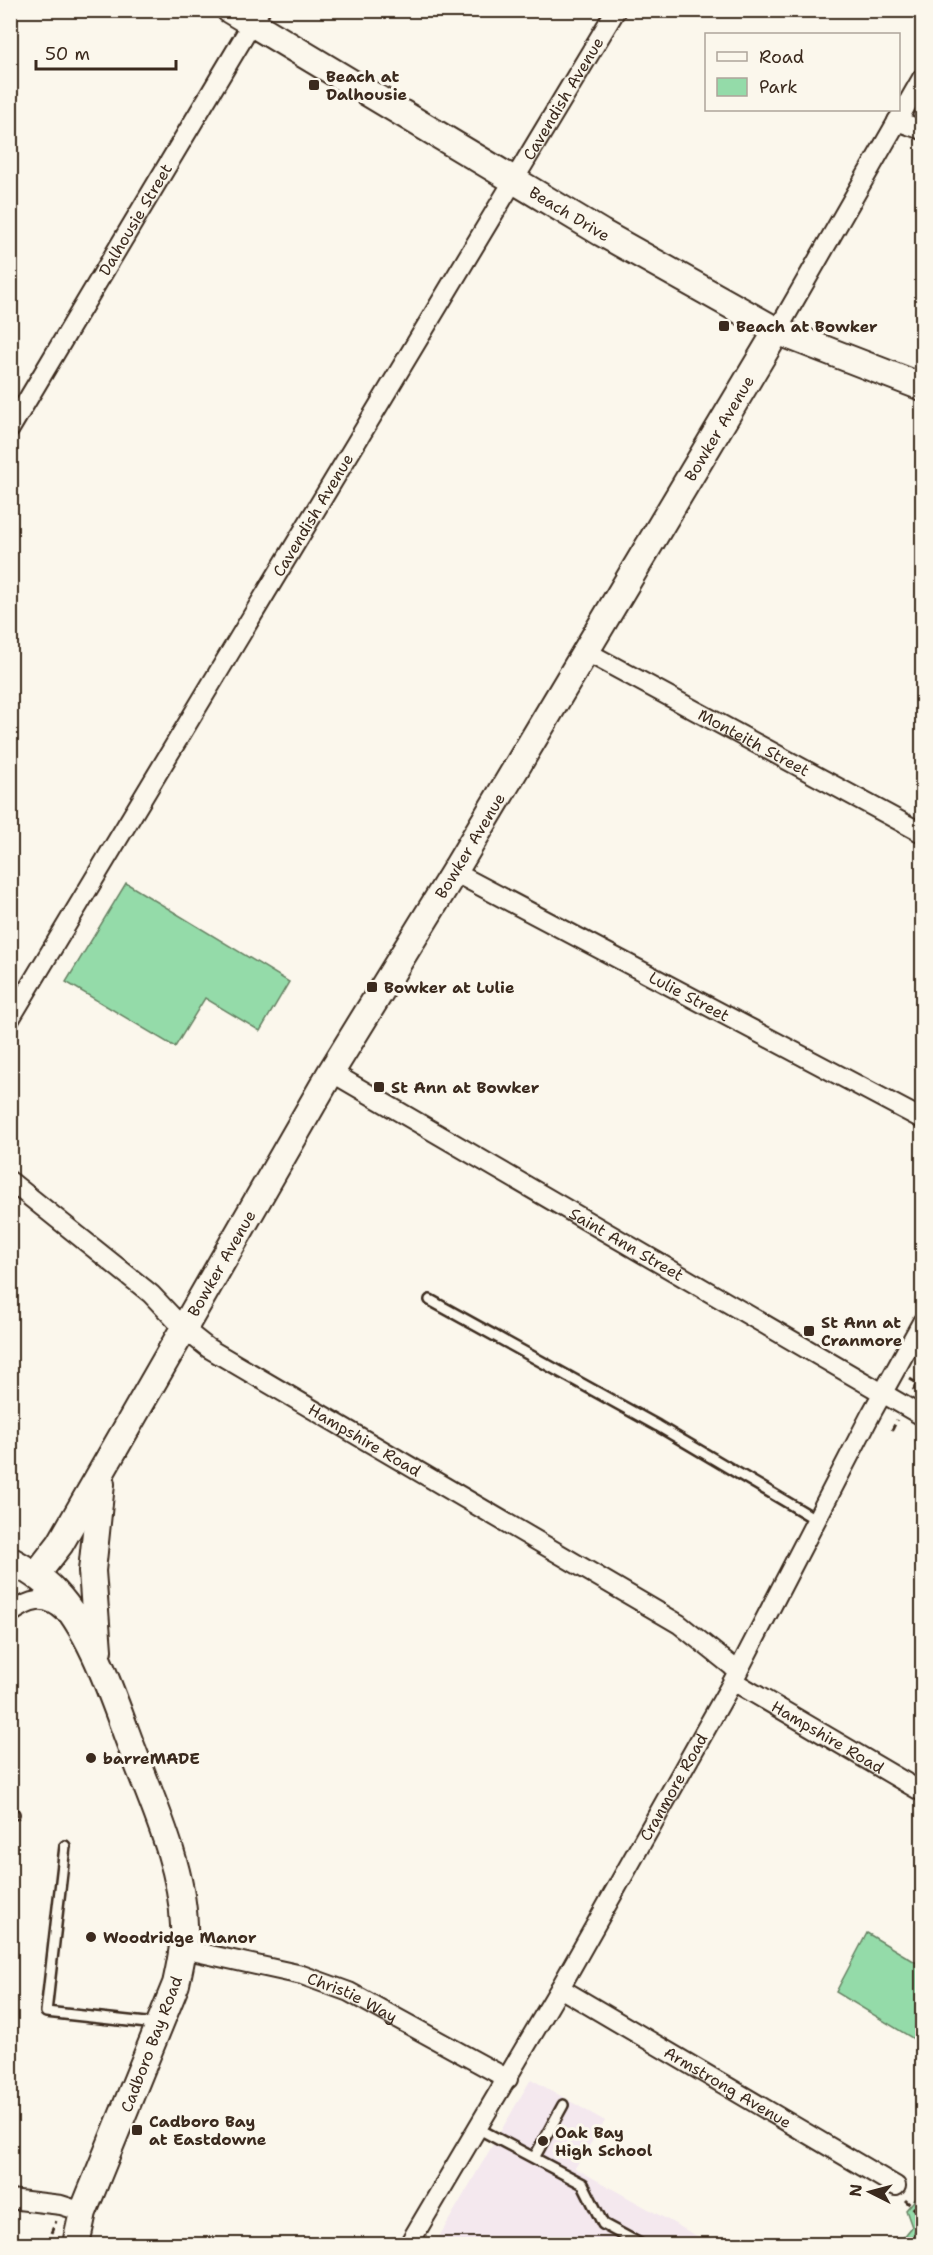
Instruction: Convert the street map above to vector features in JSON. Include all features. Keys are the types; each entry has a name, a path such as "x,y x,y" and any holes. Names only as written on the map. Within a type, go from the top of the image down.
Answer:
{"main road":[{"name":"Beach Drive","path":"230,10 256,17 513,181 777,331 922,387"},
{"name":"Bowker Avenue","path":"36,1575 55,1551 331,1072 454,872 777,331"},
{"path":"101,1665 94,1621 92,1571 95,1517 103,1470"},
{"name":"Cadboro Bay Road","path":"10,1560 36,1575 55,1592 101,1665 166,1839 184,1924 183,1949 176,1984 162,2025 82,2212 76,2244"}],"street":[{"name":"Cavendish Avenue","path":"10,1019 616,10"},
{"name":"Dalhousie Street","path":"10,429 256,17"},
{"name":"Bowker Avenue","path":"777,331 922,78"},
{"path":"897,121 922,130"},
{"name":"Monteith Street","path":"585,651 922,833"},
{"name":"Lulie Street","path":"454,872 922,1119"},
{"name":"Saint Ann Street","path":"331,1072 922,1416"},
{"name":"Hampshire Road","path":"10,1181 151,1294 184,1329 208,1348 679,1624 735,1676 922,1792"},
{"name":"Cranmore Road","path":"409,2244 508,2079 735,1676 922,1322"},
{"name":"Bowker Avenue","path":"10,1608 36,1575"},
{"path":"10,1614 35,1600 49,1600 77,1625"},
{"name":"Christie Way","path":"183,1949 302,1976 349,1992 508,2079"},
{"name":"Armstrong Avenue","path":"560,1988 896,2186"},
{"path":"10,2199 61,2205 82,2212"}],"lane":[{"path":"430,1300 658,1426 817,1520"},
{"path":"65,1846 46,2012 162,2025"},
{"path":"534,2158 563,2105"},
{"path":"479,2129 584,2184 603,2224 640,2244"}],"path":[{"path":"896,2186 909,2206 922,2214 912,2244"}],"shaded area":[{"name":"Oak Bay High School","path":"531,2079 605,2121 575,2168 711,2244 435,2244"}],"green space":[{"path":"126,883 289,982 260,1031 205,998 175,1047 66,982"},
{"path":"867,1933 922,1966 922,2044 836,1992"},
{"path":"922,2176 922,2244 898,2244 912,2227 906,2210 919,2195"}],"place":[{"name":"Beach at Dalhousie","path":"314,85"},
{"name":"Beach at Bowker","path":"724,326"},
{"name":"Bowker at Lulie","path":"372,987"},
{"name":"St Ann at Bowker","path":"379,1087"},
{"name":"St Ann at Cranmore","path":"809,1331"},
{"name":"barreMADE","path":"91,1758"},
{"name":"Woodridge Manor","path":"91,1937"},
{"name":"Cadboro Bay at Eastdowne","path":"137,2130"},
{"name":"Oak Bay High School","path":"543,2141"}]}
